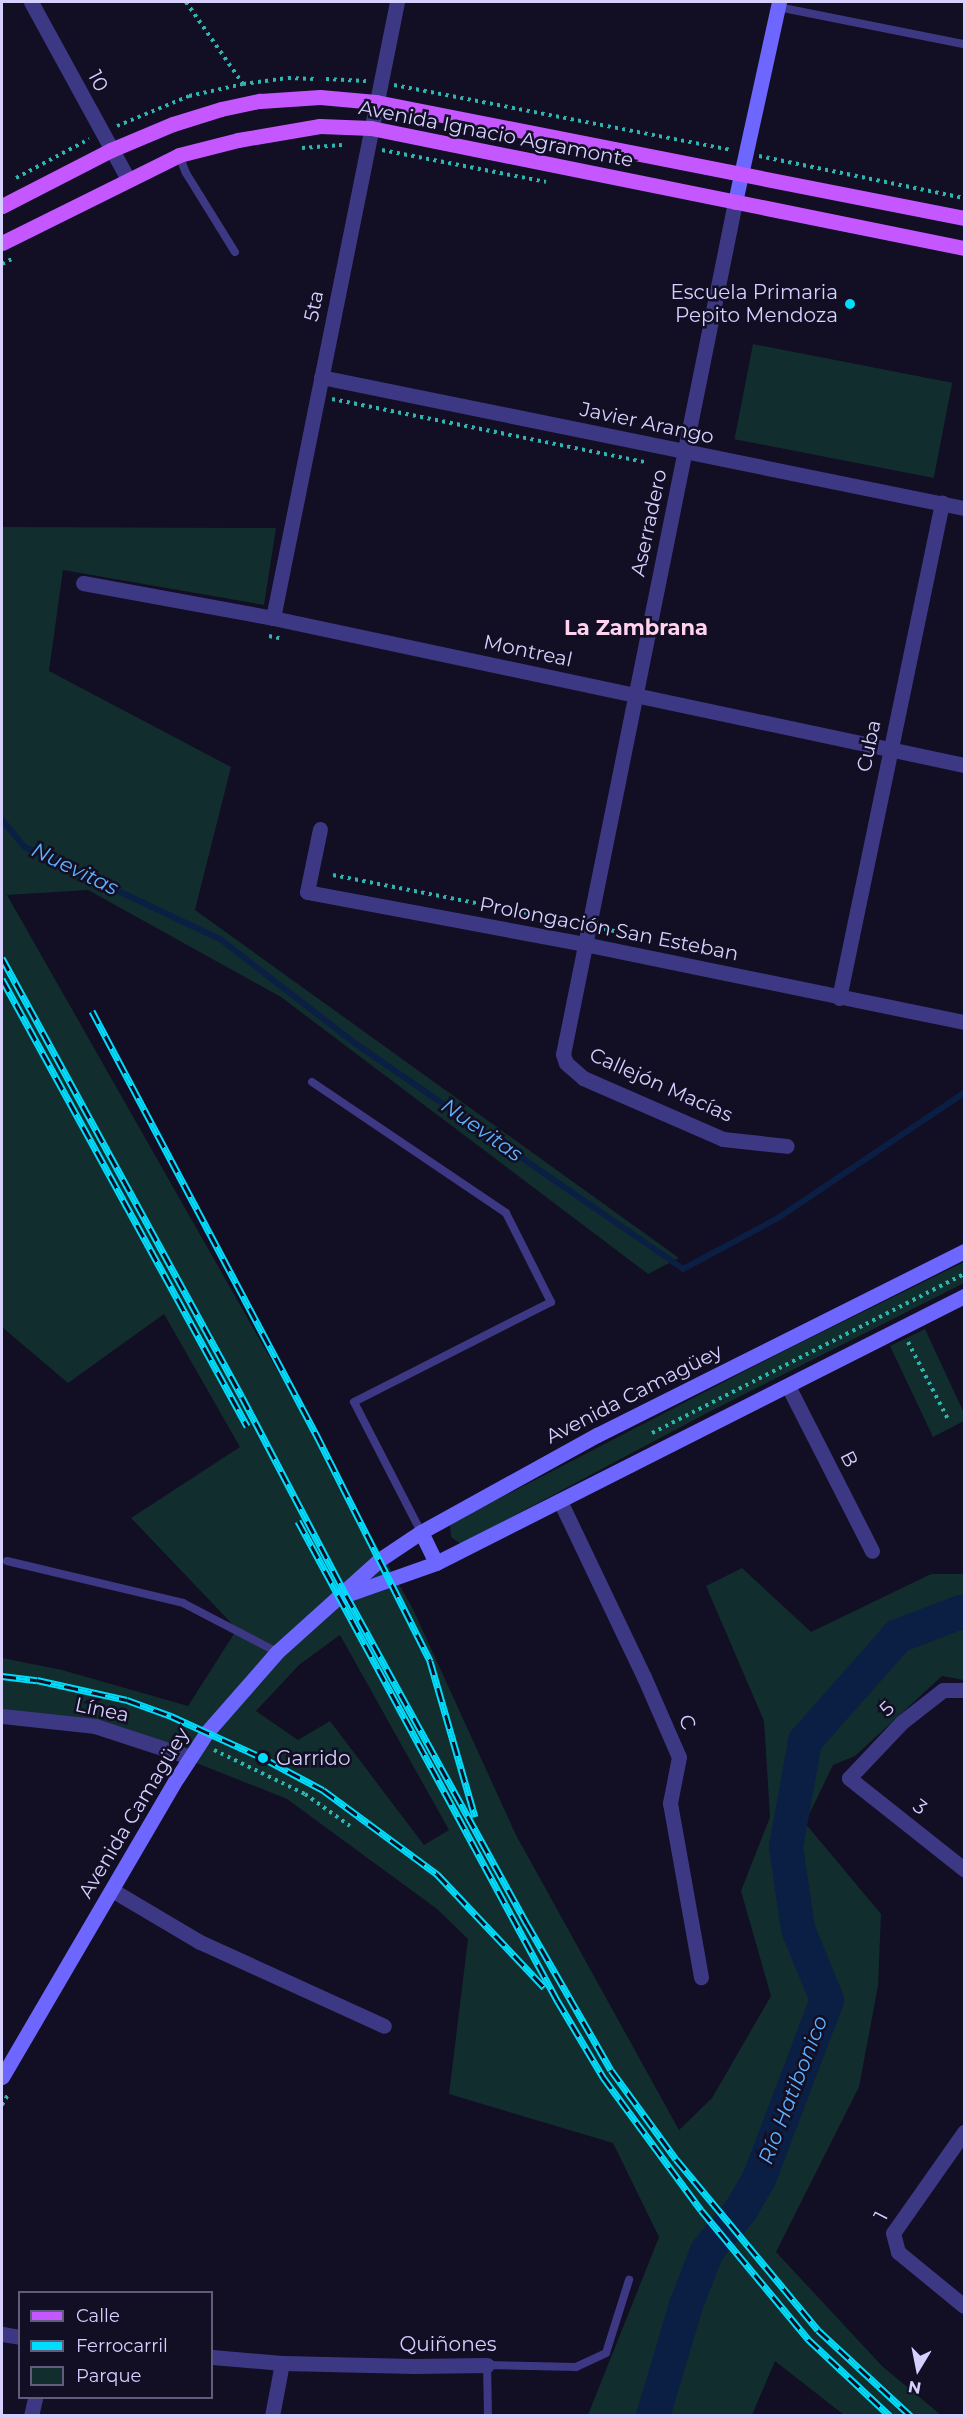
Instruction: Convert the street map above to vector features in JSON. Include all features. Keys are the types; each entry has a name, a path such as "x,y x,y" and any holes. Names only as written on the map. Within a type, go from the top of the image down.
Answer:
{"main road":[{"name":"Aserradero","path":"735,202 778,4"},
{"name":"Avenida Ignacio Agramonte","path":"2,206 111,150 173,124 221,109 260,101 320,97 376,102 741,172 964,218"},
{"name":"Avenida Ignacio Agramonte","path":"2,243 179,155 283,131 320,126 371,128 964,248"},
{"name":"Avenida Camagüey","path":"2,2077 190,1757 207,1732 277,1652 379,1560 421,1532 597,1436 964,1251"},
{"name":"Avenida Camagüey","path":"338,1598 436,1563 964,1296"},
{"path":"421,1532 436,1563"}],"street":[{"name":"10","path":"32,2 128,179"},
{"name":"5ta","path":"273,618 397,2"},
{"name":"Aserradero","path":"563,1054 735,202"},
{"name":"Javier Arango","path":"321,377 684,453 964,508"},
{"name":"Cuba","path":"839,998 942,503"},
{"name":"Montreal","path":"83,583 273,618 964,765"},
{"name":"Prolongación San Esteban","path":"320,829 307,892 584,944 964,1022"},
{"name":"Callejón Macías","path":"563,1054 566,1063 583,1077 723,1139 787,1146"},
{"name":"B","path":"788,1386 872,1551"},
{"name":"C","path":"560,1501 645,1677 679,1757 670,1803 701,1977"},
{"name":"5","path":"849,1778 902,1722 934,1696 943,1690 964,1690"},
{"name":"Línea","path":"2,1716 95,1726 190,1757"},
{"name":"3","path":"849,1778 964,1869"},
{"path":"112,1890 200,1942 384,2026"},
{"name":"1","path":"964,2132 892,2233 898,2252 964,2306"},
{"path":"2,2334 18,2337"},
{"name":"Quiñones","path":"213,2357 282,2363 488,2365"},
{"path":"272,2415 282,2363"},
{"path":"31,2415 35,2399"}],"lane":[{"path":"778,4 964,45"},
{"path":"179,155 186,173 235,252"},
{"path":"312,1082 506,1213 551,1302 354,1402 421,1532"},
{"path":"8,1561 183,1603 277,1652"},
{"name":"Quiñones","path":"488,2365 576,2367 606,2353 629,2280"},
{"path":"488,2365 488,2415"}],"path":[{"path":"186,2 243,84"},
{"path":"297,148 367,147 553,184"},
{"path":"2,264 22,254"},
{"path":"333,875 572,922"},
{"path":"906,1337 950,1421"},
{"path":"215,1743 211,1749 305,1794 350,1826"}],"green space":[{"path":"753,344 952,383 934,478 734,439"},
{"path":"2,527 276,528 264,605 63,570 49,671 231,767 195,910 679,1258 648,1274 281,997 88,890 7,895 413,1609 516,1835 679,2130 712,2098 771,1996 741,1891 770,1817 764,1721 706,1586 742,1568 811,1632 931,1574 964,1574 964,1680 942,1676 855,1756 833,1765 805,1823 881,1914 878,1986 859,2087 776,2252 883,2367 941,2415 844,2415 775,2361 752,2415 588,2415 659,2237 613,2143 449,2094 468,1939 437,1909 287,1799 101,1725 2,1714 2,1658 62,1670 188,1706 237,1629 131,1518 240,1447 164,1314 68,1383 2,1327","holes":["340,1635 449,1830 424,1845 330,1721 298,1740 256,1711 299,1665"]},
{"path":"964,1262 964,1283 707,1413 461,1544 451,1537 450,1524 784,1351"},
{"path":"925,1329 964,1413 964,1421 933,1437 890,1346"}],"waterway":[{"name":"Nuevitas","path":"2,820 25,847 220,939 356,1044 683,1269 778,1218 964,1093"},
{"name":"Río Hatibonico","path":"653,2416 686,2305 707,2251 741,2210 759,2179 827,2000 798,1929 786,1847 805,1741 898,1636 961,1612 964,1613"}],"railway":[{"path":"2,958 242,1397 346,1595 527,1924 611,2070 676,2159 818,2330 911,2416"},
{"path":"2,979 247,1426"},
{"path":"92,1011 316,1434 430,1661 475,1817"},
{"path":"298,1521 557,2000 603,2077 701,2210 808,2339 890,2416"},
{"path":"2,1676 37,1680 127,1700 171,1716 263,1758 323,1790 437,1874 544,1987"}],"place":[{"name":"Escuela Primaria Pepito Mendoza","path":"850,304"},
{"name":"Garrido","path":"263,1758"}],"district":[{"name":"La Zambrana","path":"636,628"}]}
